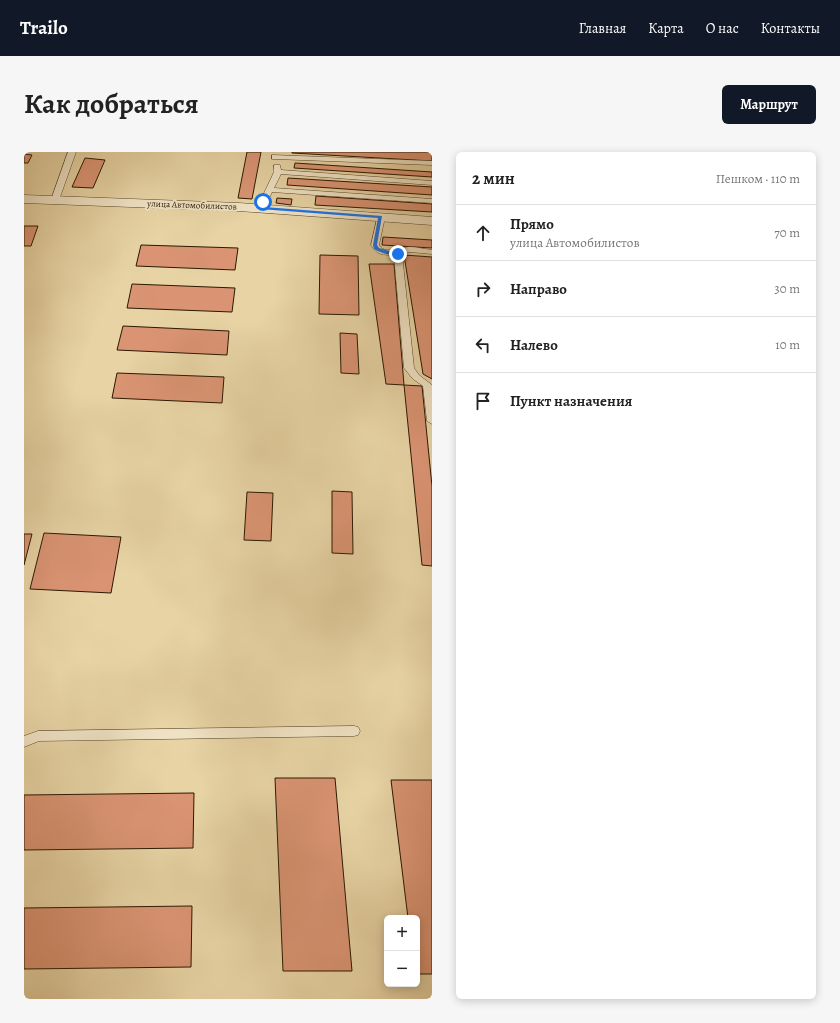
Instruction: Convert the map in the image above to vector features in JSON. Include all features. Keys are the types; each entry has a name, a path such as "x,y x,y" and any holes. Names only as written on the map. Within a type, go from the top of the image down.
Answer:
{"street":[{"name":"улица Автомобилистов","path":"24,199 262,208 432,221"}],"lane":[{"path":"55,200 72,152"},
{"path":"262,208 278,172 275,154 432,164"},
{"path":"278,172 432,183"},
{"path":"269,190 432,201"},
{"path":"380,217 375,245 377,249 383,252 398,254 401,251 409,250 432,252"},
{"path":"398,254 409,368 416,377 427,385 432,421"},
{"path":"24,742 38,736 354,731"}],"building":[{"path":"247,152 261,152 252,199 238,198"},
{"path":"432,152 432,161 292,153"},
{"path":"24,154 32,155 28,163 24,163"},
{"path":"85,158 105,160 93,188 72,187"},
{"path":"295,163 432,172 432,177 294,168"},
{"path":"288,178 432,187 432,195 287,185"},
{"path":"316,196 432,204 432,212 315,205"},
{"path":"277,198 292,199 291,205 276,203"},
{"path":"24,226 38,226 31,246 24,246"},
{"path":"383,237 432,240 432,248 382,245"},
{"path":"141,245 238,248 235,270 136,266"},
{"path":"320,255 358,256 359,315 319,314"},
{"path":"404,255 432,257 432,379 423,374"},
{"path":"369,264 394,264 404,385 386,384"},
{"path":"132,284 235,288 232,312 127,308"},
{"path":"123,326 229,331 227,355 117,350"},
{"path":"340,333 357,334 359,374 341,373"},
{"path":"117,373 224,377 222,403 112,398"},
{"path":"404,385 422,386 432,486 432,566 422,565"},
{"path":"332,491 352,492 353,554 332,553"},
{"path":"247,492 273,493 271,541 244,540"},
{"path":"44,533 121,537 111,593 30,589"},
{"path":"24,534 32,534 24,565"},
{"path":"275,778 335,778 352,971 283,971"},
{"path":"391,780 432,780 432,974 420,974 420,915 408,915"},
{"path":"194,793 193,848 24,850 24,795"},
{"path":"192,906 191,967 24,969 24,908"}],"route":[{"path":"263,202 262,208 380,217 375,245 377,249 383,252 398,254"}]}
